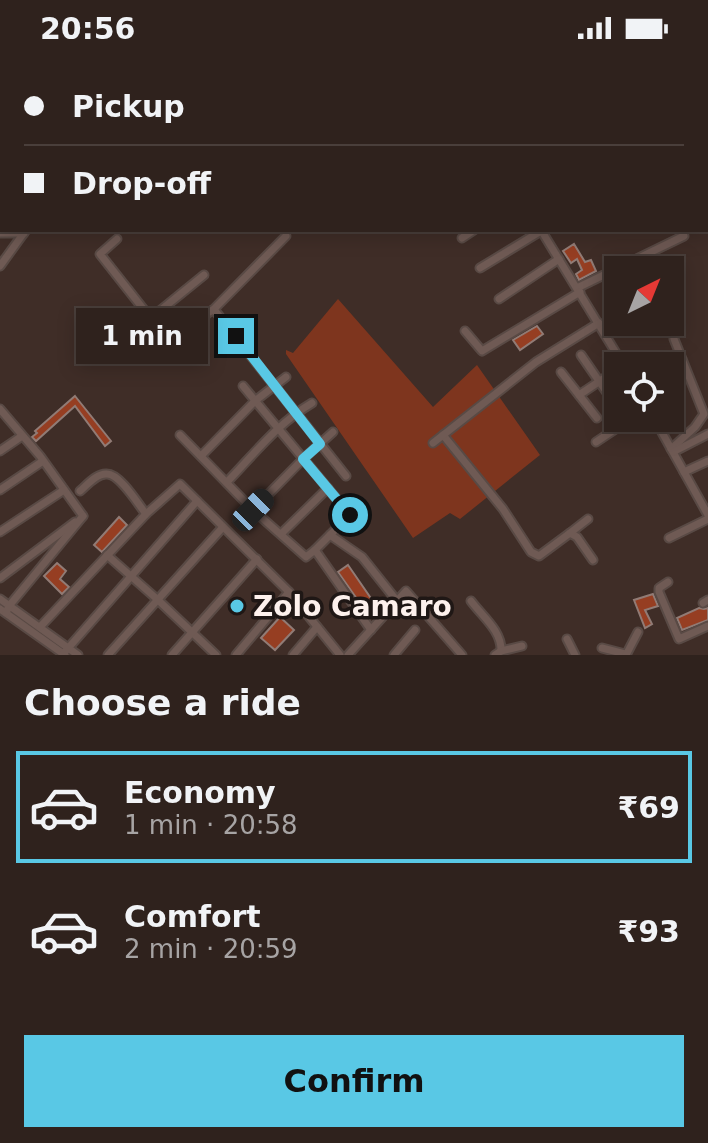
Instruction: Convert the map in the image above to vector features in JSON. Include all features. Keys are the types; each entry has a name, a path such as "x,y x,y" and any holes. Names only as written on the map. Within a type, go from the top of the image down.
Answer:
{"street":[{"path":"0,233 25,232"},
{"path":"0,266 25,232"},
{"path":"462,238 471,232"},
{"path":"480,268 539,232"},
{"path":"542,232 615,352"},
{"path":"117,239 100,254 167,339 173,341 213,310 286,236"},
{"path":"465,331 482,351 578,290 684,236"},
{"path":"499,299 559,259"},
{"path":"151,318 204,275"},
{"path":"213,310 346,476"},
{"path":"433,443 536,362 599,323"},
{"path":"672,450 704,414 674,339"},
{"path":"581,355 604,389"},
{"path":"561,372 597,418"},
{"path":"202,455 255,401 286,377"},
{"path":"579,395 604,379"},
{"path":"180,435 253,510 306,557 315,550 350,515 243,386"},
{"path":"227,482 277,429 312,403"},
{"path":"0,409 83,516"},
{"path":"253,510 333,432"},
{"path":"596,442 611,432"},
{"path":"662,432 708,517 669,538"},
{"path":"672,450 708,434"},
{"path":"443,435 503,509 531,552 539,556 588,519"},
{"path":"0,451 22,436"},
{"path":"0,490 43,461"},
{"path":"684,472 708,461"},
{"path":"80,491 95,478 109,473 118,478 146,514"},
{"path":"40,627 146,514 180,484 289,592 340,655"},
{"path":"281,534 328,488"},
{"path":"0,532 64,490"},
{"path":"65,652 197,501"},
{"path":"0,578 83,516"},
{"path":"5,609 83,516"},
{"path":"108,655 223,527"},
{"path":"570,533 577,537 593,560"},
{"path":"330,535 362,557 397,601"},
{"path":"315,550 371,630"},
{"path":"107,555 216,655"},
{"path":"172,655 257,559"},
{"path":"668,582 659,588 659,592 679,639 708,626"},
{"path":"348,655 406,591 462,655"},
{"path":"236,655 289,592"},
{"path":"0,599 5,609 65,652 78,655"},
{"path":"471,601 496,632 501,642 498,653"},
{"path":"5,609 40,627 65,652"},
{"path":"293,655 317,627"},
{"path":"394,655 415,630"},
{"path":"602,648 626,654 638,632"},
{"path":"567,639 575,655"},
{"path":"498,653 522,646"}],"shaded area":[{"path":"338,299 433,407 477,365 540,455 460,519 450,513 413,538 286,354 286,350 293,353"}],"building":[{"path":"574,244 585,262 591,260 596,271 579,280 576,274 582,270 577,259 571,263 563,251"},
{"path":"537,326 543,334 520,350 513,340"},
{"path":"75,396 111,441 105,446 75,406 36,441 32,437 37,433 35,431"},
{"path":"119,517 127,525 102,552 94,545"},
{"path":"57,563 66,571 60,579 69,587 62,594 44,576"},
{"path":"348,565 379,610 369,616 338,572"},
{"path":"653,594 658,606 645,610 652,624 645,628 634,600"},
{"path":"699,608 708,608 708,620 682,630 677,618"},
{"path":"280,617 294,630 275,650 261,638"}],"place":[{"name":"Zolo Camaro","path":"237,606"}],"route":[{"path":"236,336 320,444 303,459 350,515"}]}
